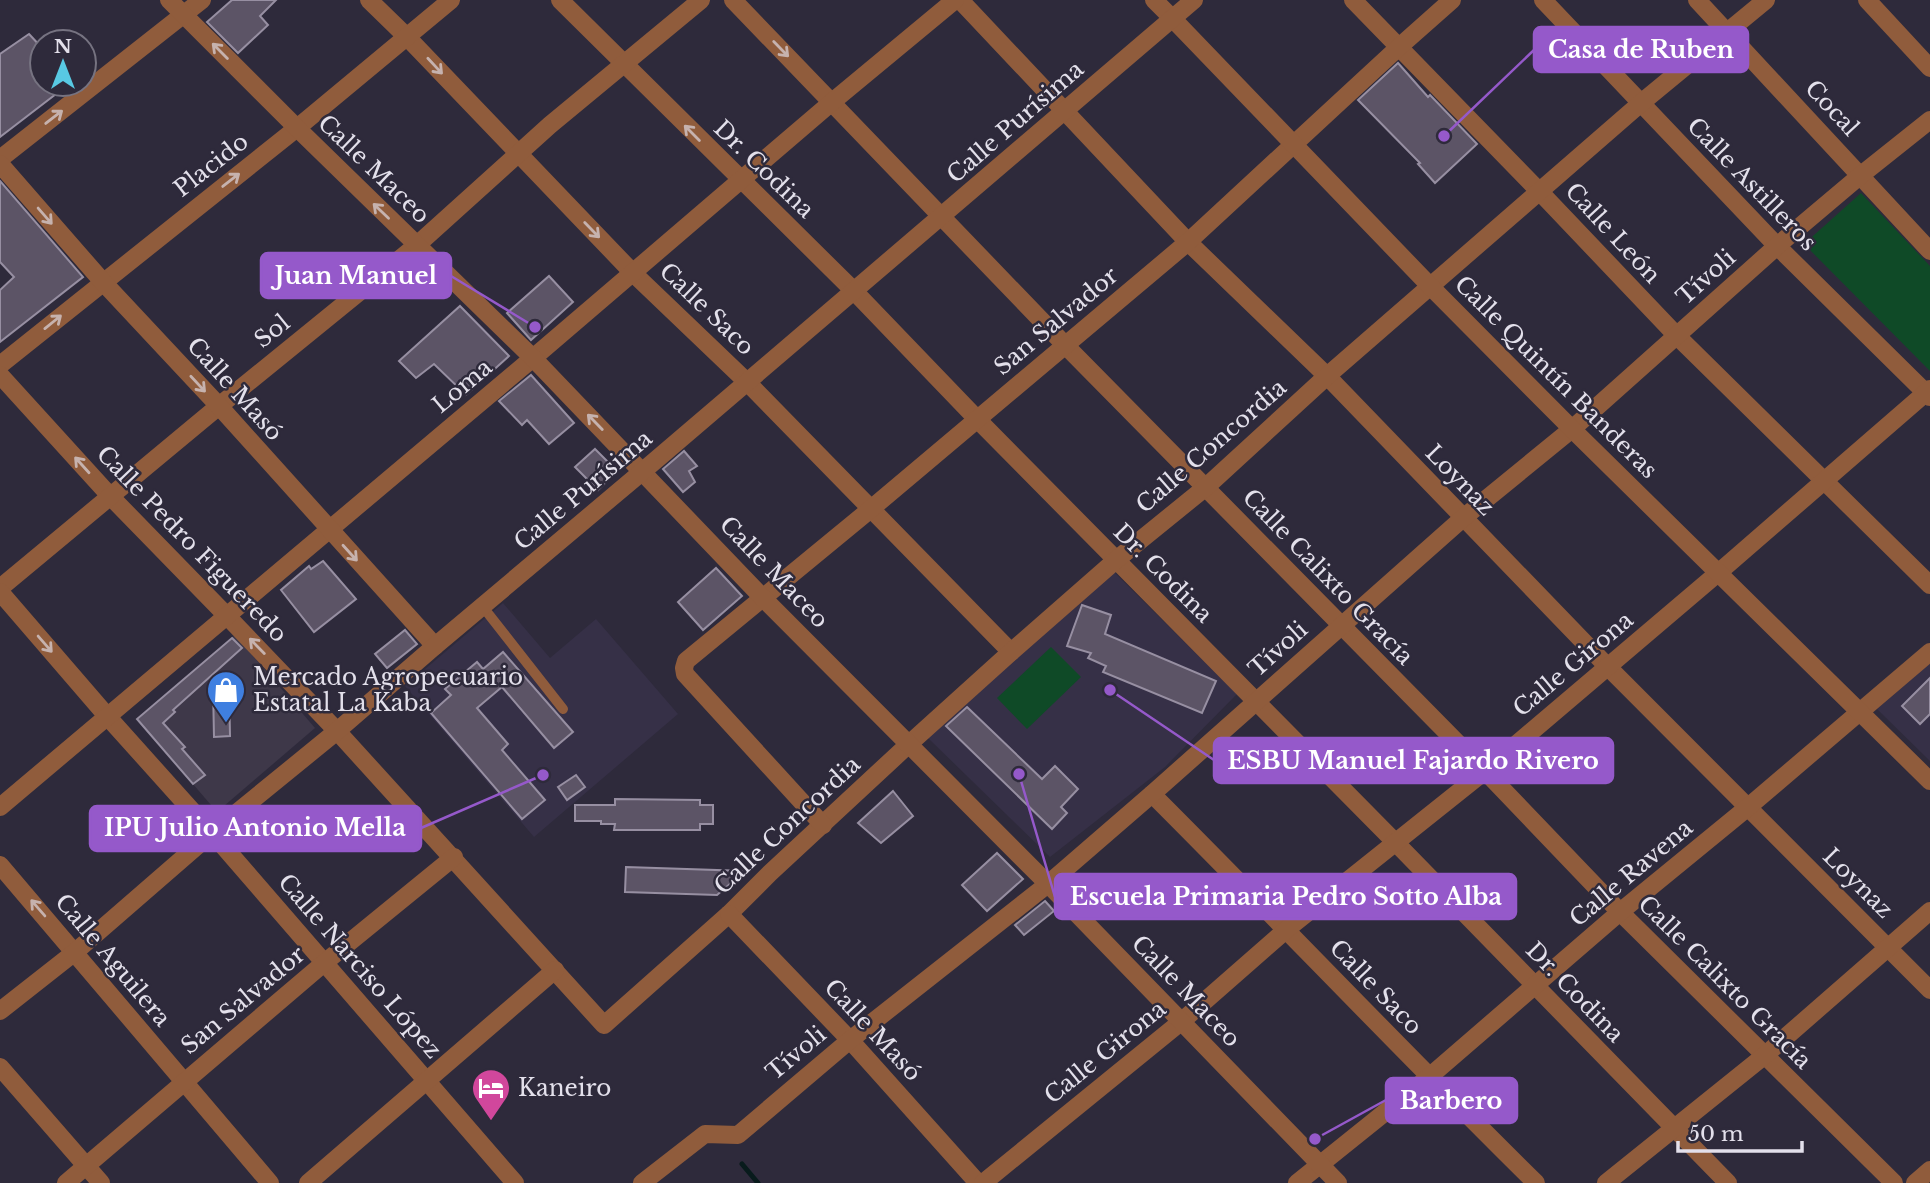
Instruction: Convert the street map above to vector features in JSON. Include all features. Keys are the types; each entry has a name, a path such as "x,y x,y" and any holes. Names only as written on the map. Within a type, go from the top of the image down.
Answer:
{"street":[{"name":"Calle Maceo","path":"169,0 533,358 762,598 1048,884 1338,1183"},
{"path":"0,162 202,0"},
{"name":"Calle Saco","path":"369,0 633,272 747,382 1011,652"},
{"name":"Placido","path":"0,365 297,128 451,0"},
{"name":"Dr. Codina","path":"560,0 853,290 1728,1183"},
{"name":"Sol","path":"0,590 219,406 417,245 550,125 701,0"},
{"name":"Calle Calixto Gracía","path":"733,0 1620,912 1894,1183"},
{"name":"Loma","path":"0,807 832,102 957,0"},
{"name":"Loynaz","path":"957,0 1066,111 1188,242 1327,376 1607,666 1930,990"},
{"name":"Calle Quintín Banderas","path":"1154,0 1572,429 1930,781"},
{"name":"Calle Purísima","path":"0,1011 75,952 212,833 337,731 1194,0"},
{"name":"Calle León","path":"1353,0 1677,336 1930,585"},
{"name":"San Salvador","path":"823,825 685,674 686,661 1188,242 1452,0"},
{"name":"Calle Astilleros","path":"1543,0 1777,246 1929,393"},
{"name":"Cocal","path":"1697,0 1930,251"},
{"name":"Calle Concordia","path":"604,1025 729,914 1011,652 1116,560 1206,487 1327,376 1642,103 1766,0"},
{"path":"1867,0 1930,68"},
{"name":"Tívoli","path":"642,1183 705,1134 738,1135 850,1040 1048,884 1463,518 1572,429 1777,246 1930,120"},
{"name":"Calle Masó","path":"0,162 103,282 219,406 435,646"},
{"name":"Calle Pedro Figueredo","path":"0,375 111,497 337,731 604,1025"},
{"name":"Calle Girona","path":"980,1183 1182,1021 1287,929 1485,771 1929,393"},
{"name":"Calle Narciso López","path":"0,590 515,1183"},
{"name":"Calle Ravena","path":"1297,1183 1429,1077 1620,912 1930,652"},
{"name":"Calle Saco","path":"1152,794 1536,1183"},
{"name":"San Salvador","path":"66,1183 324,963 454,857"},
{"name":"Calle Aguilera","path":"0,865 271,1183"},
{"path":"1606,1183 1764,1056 1930,911"},
{"name":"Calle Masó","path":"729,914 850,1040 980,1183"},
{"path":"308,1183 555,970"},
{"path":"0,1067 101,1183"},
{"path":"1915,1183 1930,1170"}],"lane":[{"path":"483,607 563,709"}],"shaded area":[{"path":"1113,571 1237,694 1165,767 1050,857 927,737"},
{"path":"503,603 550,658 596,619 678,714 534,837 405,686"},
{"name":"Mercado Agropecuario Estatal La Kaba","path":"235,635 315,728 217,812 137,719"},
{"path":"1930,663 1930,761 1877,709"}],"green space":[{"path":"1861,193 1930,266 1930,371 1804,244"},
{"path":"1051,647 1081,677 1027,729 997,698"}],"building":[{"path":"232,0 276,0 260,16 268,25 238,53 207,22"},
{"path":"28,35 28,98 51,98 0,137 0,54"},
{"path":"1398,63 1428,97 1430,95 1477,144 1435,183 1418,164 1420,163 1358,100"},
{"path":"0,181 83,277 0,342 0,290 14,277 0,262"},
{"path":"549,276 573,302 531,340 507,313"},
{"path":"460,306 509,356 466,395 434,364 416,378 399,361"},
{"path":"531,375 574,423 549,444 527,420 522,425 499,401"},
{"path":"595,449 617,471 598,490 575,467"},
{"path":"684,451 697,466 689,471 695,482 683,492 663,469"},
{"path":"323,561 356,599 314,632 281,590 309,566 311,569"},
{"path":"716,568 742,596 703,630 678,602"},
{"path":"1082,605 1111,615 1105,634 1216,681 1202,713 1103,672 1106,666 1088,658 1091,653 1067,646"},
{"path":"405,630 417,644 387,668 375,654"},
{"path":"232,638 242,648 173,710 175,712 163,723 205,775 193,784 137,719"},
{"path":"503,652 573,732 554,748 502,687 477,708 508,744 502,750 545,800 522,819 431,713 451,695 445,689 477,662 483,669"},
{"path":"1930,678 1930,714 1920,724 1902,706"},
{"path":"229,686 230,736 214,737 213,687"},
{"path":"967,707 1042,779 1055,766 1078,789 1061,807 1067,813 1052,829 946,726"},
{"path":"576,775 585,787 567,800 558,787"},
{"path":"893,791 913,816 881,843 858,823"},
{"path":"615,799 700,800 700,805 713,805 713,824 700,824 700,830 614,830 615,824 575,821 575,805 615,805"},
{"path":"997,853 1023,879 987,911 962,885"},
{"path":"626,867 745,871 717,895 625,892"},
{"path":"1045,901 1054,911 1024,935 1015,925"}],"waterway":[{"path":"742,1164 758,1183"}],"place":[{"name":"Casa de Ruben","path":"1444,136"},
{"name":"Juan Manuel","path":"535,327"},
{"name":"ESBU Manuel Fajardo Rivero","path":"1110,690"},
{"name":"Mercado Agropecuario Estatal La Kaba","path":"226,724"},
{"name":"Escuela Primaria Pedro Sotto Alba","path":"1019,774"},
{"name":"IPU Julio Antonio Mella","path":"543,775"},
{"name":"Kaneiro","path":"491,1122"},
{"name":"Barbero","path":"1315,1139"}]}
